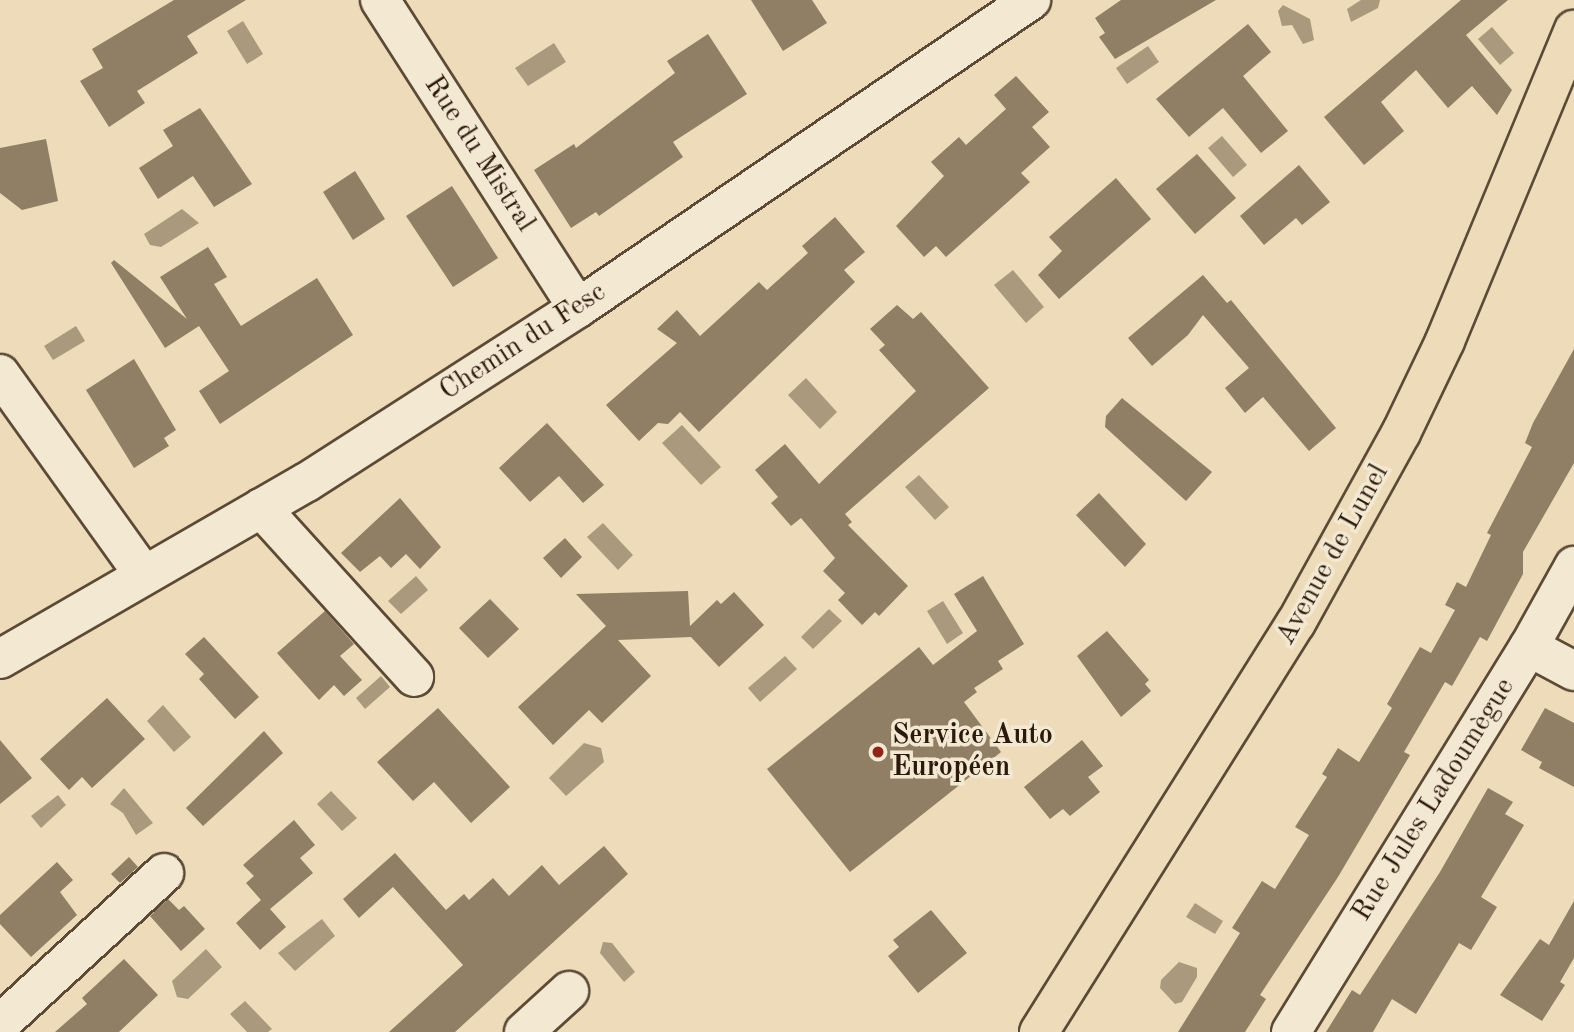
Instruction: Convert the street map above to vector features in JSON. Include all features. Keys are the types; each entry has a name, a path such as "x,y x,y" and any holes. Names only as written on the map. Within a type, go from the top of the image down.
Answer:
{"main road":[{"name":"Avenue de Lunel","path":"1040,1032 1296,623 1401,433 1445,341 1572,33"}],"street":[{"name":"Rue du Mistral","path":"380,0 578,308"},
{"name":"Chemin du Fesc","path":"0,659 261,508 578,308 984,13 1031,0"},
{"path":"0,374 144,575"},
{"path":"261,508 414,677"},
{"name":"Rue Jules Ladoumègue","path":"1291,1032 1529,647 1574,566"},
{"path":"1529,647 1574,671"},
{"path":"0,1024 164,873"},
{"path":"524,1032 569,991"}],"shaded area":[{"path":"1361,0 1380,0 1378,8 1351,22 1347,9"},
{"path":"1283,5 1310,19 1314,40 1303,44 1292,25 1282,26 1278,11"},
{"path":"243,21 263,54 247,64 227,31"},
{"path":"1492,27 1514,53 1500,65 1478,39"},
{"path":"554,43 566,62 528,86 515,68"},
{"path":"1148,46 1159,62 1127,84 1116,68"},
{"path":"1222,136 1247,165 1233,177 1208,148"},
{"path":"182,209 199,223 161,247 150,245 144,234"},
{"path":"1013,270 1044,307 1026,323 994,285"},
{"path":"76,326 85,341 53,360 44,346"},
{"path":"806,378 837,412 820,429 788,395"},
{"path":"682,425 721,467 701,485 662,443"},
{"path":"919,475 949,507 935,520 905,487"},
{"path":"603,523 633,555 618,570 587,537"},
{"path":"416,576 428,590 401,614 388,601"},
{"path":"943,601 963,633 947,644 927,611"},
{"path":"829,609 842,621 813,649 801,637"},
{"path":"785,656 797,669 760,702 748,688"},
{"path":"381,676 390,687 365,709 356,698"},
{"path":"163,705 191,737 174,752 147,721"},
{"path":"584,743 601,748 604,762 566,796 549,778"},
{"path":"124,788 153,823 136,835 123,813 110,804"},
{"path":"331,791 357,818 342,831 317,804"},
{"path":"58,795 66,805 41,828 31,816"},
{"path":"1195,903 1223,921 1215,934 1186,917"},
{"path":"322,919 335,936 295,971 278,953"},
{"path":"603,942 612,943 635,972 624,982 600,953"},
{"path":"206,949 222,967 188,999 177,997 172,981"},
{"path":"1179,962 1197,968 1197,977 1182,1002 1175,1004 1160,988 1161,980"},
{"path":"245,1001 272,1029 268,1032 247,1032 230,1014"}],"building":[{"path":"174,0 246,0 187,36 198,53 137,91 145,103 109,127 80,81 103,68 92,49"},
{"path":"751,0 812,0 827,23 783,51"},
{"path":"1121,0 1216,0 1115,59 1099,37 1105,33 1095,18"},
{"path":"1461,0 1508,0 1466,35 1512,90 1497,115 1472,86 1448,108 1416,70 1381,102 1404,131 1364,165 1324,117"},
{"path":"1248,24 1271,52 1243,76 1288,131 1261,153 1223,108 1189,137 1156,99"},
{"path":"708,34 747,94 673,142 683,157 599,216 596,212 571,228 534,170 574,144 576,148 675,73 667,61"},
{"path":"1016,76 1049,112 1032,127 1050,147 1021,173 1030,182 946,257 936,246 924,257 896,226 944,176 931,162 959,137 966,145 1006,109 994,95"},
{"path":"200,108 252,184 214,207 193,176 158,199 139,168 173,146 163,130"},
{"path":"46,139 58,201 22,210 0,193 0,148"},
{"path":"1197,154 1236,198 1195,234 1156,189"},
{"path":"1299,165 1330,202 1302,225 1296,218 1264,245 1240,216"},
{"path":"355,171 385,219 353,240 323,192"},
{"path":"1116,178 1151,219 1059,299 1038,275 1062,251 1049,237"},
{"path":"452,186 498,258 453,287 406,216"},
{"path":"835,217 865,252 844,270 855,282 699,432 680,412 668,424 658,423 639,441 606,405 677,343 657,329 677,310 700,336 759,282 767,290 808,253 802,246"},
{"path":"208,247 227,277 214,284 241,326 317,278 353,335 220,424 199,391 229,371 199,326 165,348 111,263 114,260 187,319 160,277"},
{"path":"1203,275 1227,303 1231,300 1336,428 1309,451 1263,397 1245,413 1225,388 1249,368 1203,315 1188,335 1152,366 1128,338"},
{"path":"897,305 913,319 921,312 989,388 845,514 852,522 848,525 908,586 879,616 875,612 862,625 838,600 845,593 823,571 835,558 801,518 791,526 771,503 778,497 755,470 785,444 819,484 916,391 879,350 885,345 870,329"},
{"path":"1574,349 1574,463 1523,552 1523,574 1487,641 1480,637 1452,686 1445,682 1404,752 1410,755 1338,877 1260,995 1266,999 1245,1032 1178,1032 1240,933 1232,928 1262,881 1275,889 1309,835 1295,827 1327,777 1322,774 1338,748 1359,762 1392,708 1387,704 1420,647 1431,653 1455,610 1445,605 1457,582 1466,587 1491,535 1487,533 1532,447 1525,443 1533,423"},
{"path":"134,359 176,430 164,438 169,446 134,468 86,390"},
{"path":"1122,398 1212,472 1186,501 1105,427 1106,416"},
{"path":"547,423 604,485 583,503 559,476 530,502 499,468"},
{"path":"1099,493 1146,544 1125,567 1076,515"},
{"path":"400,498 441,547 420,569 406,554 391,568 380,556 360,572 341,553"},
{"path":"565,538 582,557 561,578 543,558"},
{"name":"Service Auto Européen","path":"983,576 1024,644 998,661 1003,669 974,688 977,692 964,702 1001,752 850,872 767,769 919,647 933,665 977,631 954,594"},
{"path":"688,591 690,626 717,600 721,604 734,592 764,625 719,667 691,637 618,640 651,676 602,723 589,710 553,745 518,707 606,626 576,594"},
{"path":"490,599 519,629 488,658 459,628"},
{"path":"325,611 354,644 340,656 362,680 344,696 334,685 319,700 277,653"},
{"path":"1107,631 1149,680 1145,684 1151,691 1121,717 1077,656"},
{"path":"204,637 259,697 235,719 199,679 204,674 185,654"},
{"path":"107,698 145,739 92,788 82,777 69,790 40,759"},
{"path":"438,708 510,787 471,823 434,782 413,801 377,762"},
{"path":"1545,708 1574,723 1574,787 1539,768 1542,762 1521,750"},
{"path":"264,731 283,753 203,826 186,808"},
{"path":"0,740 32,778 0,804"},
{"path":"1082,740 1103,766 1088,777 1100,792 1070,816 1063,809 1050,819 1024,787"},
{"path":"1488,788 1513,802 1505,814 1524,825 1481,897 1497,907 1471,950 1459,943 1416,1014 1392,999 1373,1032 1326,1032 1352,990 1360,995 1440,872"},
{"path":"294,820 315,845 300,858 313,873 270,909 286,927 260,950 236,923 261,900 246,883 254,876 243,865"},
{"path":"604,846 628,874 455,1032 389,1032 463,965 393,887 359,918 343,899 395,853 446,910 464,894 469,900 493,878 509,896 542,865 559,885"},
{"path":"129,857 138,867 120,883 111,874"},
{"path":"57,862 73,880 60,892 77,915 31,957 0,924 0,915"},
{"path":"168,899 179,910 184,906 205,929 181,951 150,916"},
{"path":"1574,901 1574,958 1560,982 1565,985 1542,1021 1500,995 1540,939 1549,945"},
{"path":"931,910 967,953 918,993 888,956 899,947 893,940"},
{"path":"124,959 158,995 119,1032 55,1032 87,1004 82,998"}],"place":[{"name":"Service Auto Européen","path":"878,752"}]}
